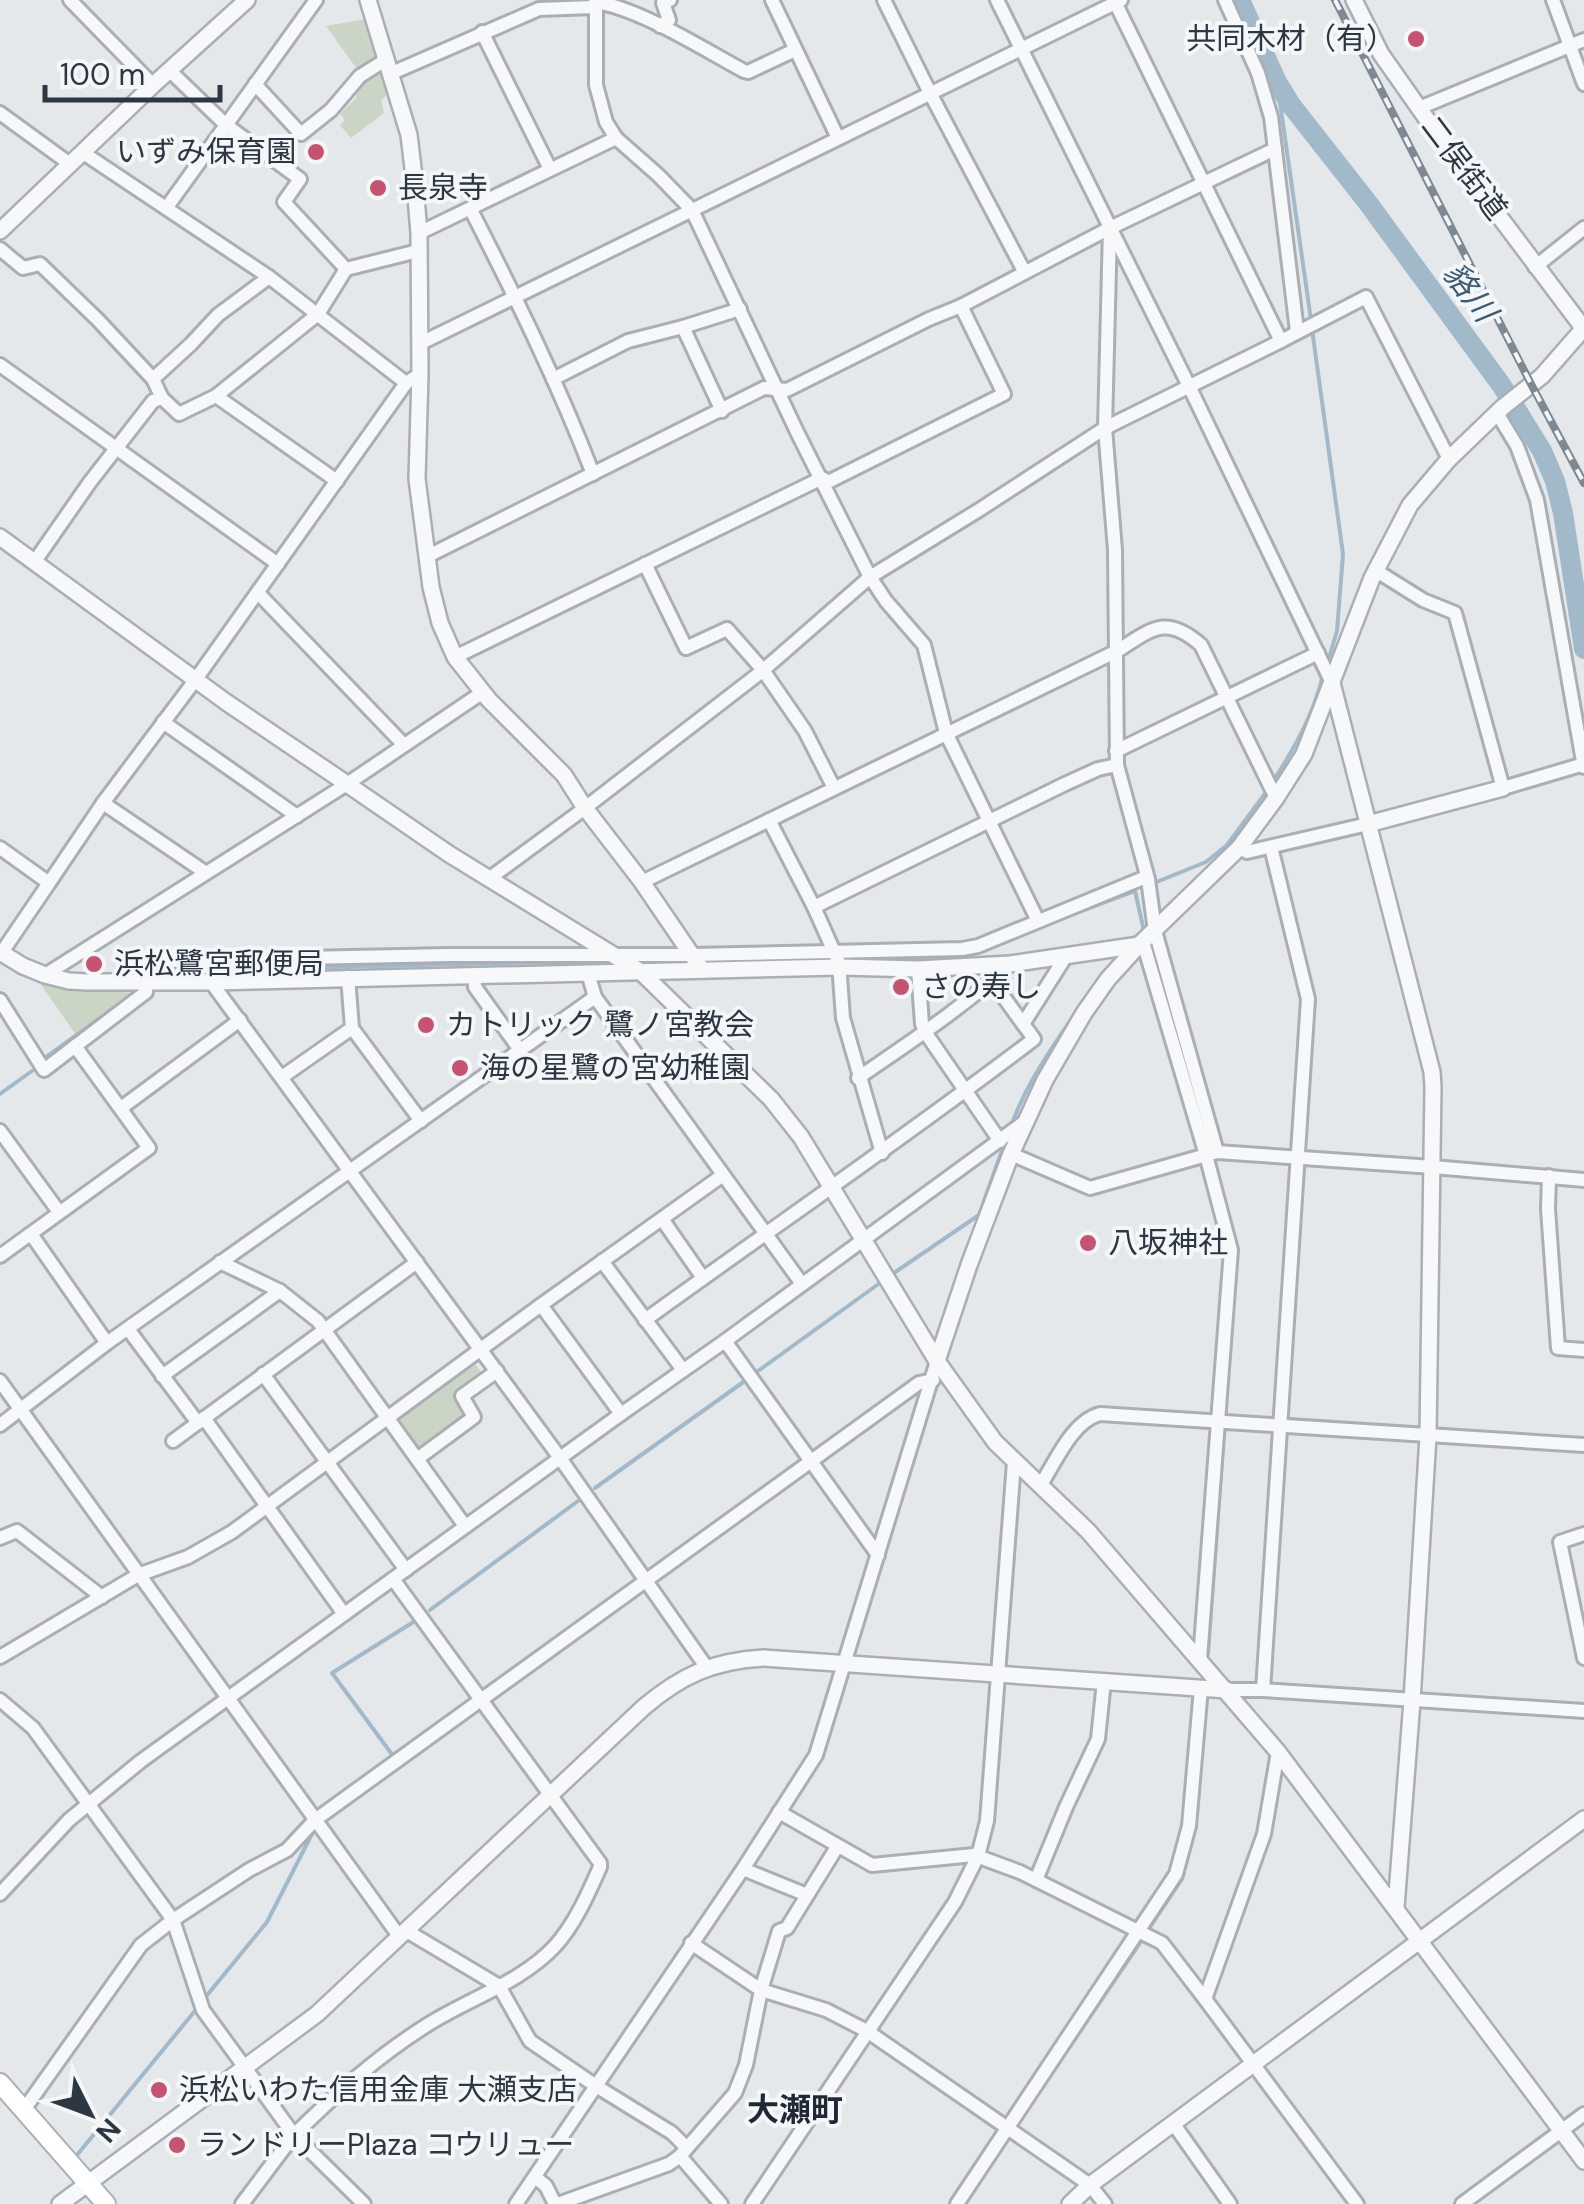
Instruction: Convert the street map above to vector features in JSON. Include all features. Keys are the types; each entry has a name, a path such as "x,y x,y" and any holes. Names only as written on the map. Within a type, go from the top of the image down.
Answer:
{"main road":[{"path":"0,2084 106,2204"}],"street":[{"path":"70,0 153,85"},
{"path":"0,231 247,0"},
{"path":"167,207 316,0"},
{"path":"368,0 409,135 419,233 420,344 413,378 416,479 440,624 455,657 483,692 564,774 697,962"},
{"path":"660,26 669,20 664,4 670,0"},
{"path":"772,0 838,138"},
{"path":"884,0 1024,271"},
{"path":"996,0 1190,386 1331,680 1432,1072 1428,1436 1396,1908"},
{"path":"1224,0 1258,73 1271,116 1301,330"},
{"name":"二俣街道","path":"1354,0 1376,45 1419,108 1584,328"},
{"path":"1553,0 1584,84"},
{"path":"420,344 1116,1 1281,341"},
{"path":"595,3 596,85 606,122 616,138 692,210 870,577 886,602 924,644 946,732 1038,921"},
{"path":"255,84 300,134 331,110 360,76 482,32 537,4 612,4 748,72 795,50"},
{"path":"482,32 550,169"},
{"path":"1419,108 1584,40"},
{"path":"169,70 226,125 300,179 284,202 346,268"},
{"path":"0,113 167,207 413,378"},
{"path":"419,233 616,138"},
{"path":"428,556 764,388 788,390 1274,149"},
{"path":"471,210 516,297 594,474"},
{"path":"1110,228 1105,428 1115,550 1117,758 1148,883 1146,939 1211,1154 1231,1250 1200,1659"},
{"path":"1535,267 1584,228"},
{"path":"0,249 22,268 40,264 98,320 179,414 216,396 318,314 346,268 418,251"},
{"path":"153,380 218,315 268,278"},
{"path":"490,878 763,670 870,577 1105,428 1366,297 1448,459"},
{"path":"822,478 828,482 1004,394 961,306"},
{"path":"553,379 628,341 740,309"},
{"path":"682,328 722,411"},
{"path":"0,1894 69,1820 141,1761 802,1284 1004,1145 1022,1124 1084,1012 1108,979 1239,848 1272,789 1304,754 1375,570 1410,505 1448,459 1554,364 1584,328"},
{"path":"0,365 278,564"},
{"path":"413,378 103,803 0,953 46,975 69,981 151,983 588,973 697,962"},
{"path":"216,396 336,481"},
{"path":"35,561 153,401 162,398"},
{"path":"1239,848 1247,852 1368,824 1584,765 1537,500 1500,410"},
{"path":"455,657 822,478"},
{"path":"0,536 346,784 637,970 771,1099 801,1137 937,1362 995,1442 1088,1530 1278,1752 1584,2161"},
{"path":"645,564 686,648 727,629 763,670 805,731 834,788"},
{"path":"1375,570 1423,600 1456,614 1503,788"},
{"path":"258,593 404,746"},
{"path":"642,882 1160,627 1172,626 1202,646 1272,789"},
{"path":"814,907 1098,769 1227,698 1319,657"},
{"path":"46,975 483,692"},
{"path":"162,722 296,816"},
{"path":"103,803 206,873"},
{"path":"769,820 837,958 843,1018 882,1153"},
{"path":"1263,1690 1308,999 1271,847"},
{"path":"0,848 49,883"},
{"path":"0,1000 44,1070 151,983 163,962 614,956 697,962 962,949 1148,883"},
{"path":"837,958 918,969 1010,964 1146,939"},
{"path":"1023,1024 1066,956"},
{"path":"858,1078 925,1032 1010,964"},
{"path":"918,969 925,1032 1004,1145 1090,1188 1211,1154 1584,1180"},
{"path":"588,973 595,997 802,1284"},
{"path":"474,975 475,987 520,1050"},
{"path":"348,977 352,1028 421,1121"},
{"path":"645,1320 1034,1040 992,981"},
{"path":"211,982 560,1458 707,1668"},
{"path":"0,1425 107,1343 595,997"},
{"path":"120,1108 240,1020"},
{"path":"282,1077 352,1028"},
{"path":"0,1256 149,1148 76,1046"},
{"path":"0,1130 59,1212"},
{"path":"516,2204 816,1755 1004,1145"},
{"path":"0,1657 138,1575 214,1544 723,1174"},
{"path":"1549,1176 1558,1348 1584,1350"},
{"path":"662,1219 703,1278"},
{"path":"30,1234 107,1343"},
{"path":"602,1261 682,1370"},
{"path":"220,1262 280,1292 318,1322 466,1526"},
{"path":"173,1440 417,1262"},
{"path":"162,1376 280,1292"},
{"path":"541,1305 621,1414"},
{"path":"128,1329 267,1504 344,1614"},
{"path":"725,1341 878,1555"},
{"path":"417,1459 474,1417 462,1396 496,1371"},
{"path":"263,1374 406,1570"},
{"path":"23,2110 141,1945 172,1920 287,1850 315,1820 810,1461 919,1384 933,1380"},
{"path":"0,1381 315,1820 402,1933 498,1986 530,2041 672,2133 720,2204"},
{"path":"1040,1486 1076,1430 1091,1416 1100,1414 1584,1446"},
{"path":"752,2204 955,1902 978,1856 987,1820 1014,1462"},
{"path":"0,1538 17,1531 102,1597"},
{"path":"1584,1534 1560,1542 1584,1658"},
{"path":"242,2204 294,2135 345,2085 427,2024 498,1986 552,1950 584,1903 600,1867 393,1579"},
{"path":"60,2204 317,2014 663,1691 689,1674 707,1668 734,1660 763,1658 845,1662 1584,1712"},
{"path":"1036,1880 1098,1739 1104,1681"},
{"path":"957,2204 1176,1874 1189,1826 1202,1688"},
{"path":"0,1700 33,1728 172,1920 203,2010 294,2135 364,2204"},
{"path":"1206,1999 1264,1834 1278,1752"},
{"path":"779,1812 872,1865 978,1856 1036,1880 1162,1943 1357,2204"},
{"path":"1070,2204 1090,2184 1584,1819"},
{"path":"535,2177 557,2204 669,2164 683,2152 735,2093 746,2066 760,1990 779,1931 787,1928 837,1847"},
{"path":"743,1869 807,1895"},
{"path":"691,1943 760,1990 826,2010 868,2031 1090,2184 1105,2204"},
{"path":"1462,2204 1584,2114"},
{"path":"1173,2123 1230,2204"}],"green space":[{"path":"366,19 377,55 357,69 326,26"},
{"path":"384,69 390,92 381,100 384,113 351,138 340,125 345,120 340,114 356,98 357,84"},
{"path":"40,983 133,993 76,1035"},
{"path":"475,1364 482,1373 456,1393 468,1416 420,1451 397,1420"}],"waterway":[{"name":"貉川","path":"1240,0 1291,105 1502,386 1542,451 1563,513 1584,649"},
{"path":"1277,82 1311,320"},
{"path":"1312,329 1343,554 1337,631 1328,661"},
{"path":"1272,783 1302,731 1323,675"},
{"path":"1154,883 1206,862 1227,845 1267,791"},
{"path":"1071,915 1135,891 1144,931"},
{"path":"159,976 167,971 588,961"},
{"path":"46,1057 139,990"},
{"path":"1011,1126 1031,1082 1075,1014"},
{"path":"0,1094 32,1071"},
{"path":"891,1275 979,1215 1004,1145"},
{"path":"1230,1223 1236,1247"},
{"path":"758,1371 884,1280"},
{"path":"595,1488 742,1383"},
{"path":"1208,1653 1224,1431"},
{"path":"430,1610 578,1501"},
{"path":"391,1753 332,1673 415,1621"},
{"path":"1150,1927 1182,1879 1195,1828"},
{"path":"204,1999 267,1922 312,1834"},
{"path":"1018,2123 1140,1943"},
{"path":"77,2155 194,2012"}],"railway":[{"path":"1335,0 1584,483"}],"place":[{"name":"共同木材（有）","path":"1416,39"},
{"name":"いずみ保育園","path":"316,152"},
{"name":"長泉寺","path":"378,188"},
{"name":"浜松鷺宮郵便局","path":"94,964"},
{"name":"さの寿し","path":"901,987"},
{"name":"カトリック 鷺ノ宮教会","path":"426,1025"},
{"name":"海の星鷺の宮幼稚園","path":"460,1068"},
{"name":"八坂神社","path":"1088,1243"},
{"name":"浜松いわた信用金庫 大瀬支店","path":"159,2090"},
{"name":"ランドリーPlaza コウリュー","path":"177,2145"}],"district":[{"name":"大瀬町","path":"795,2110"}]}
